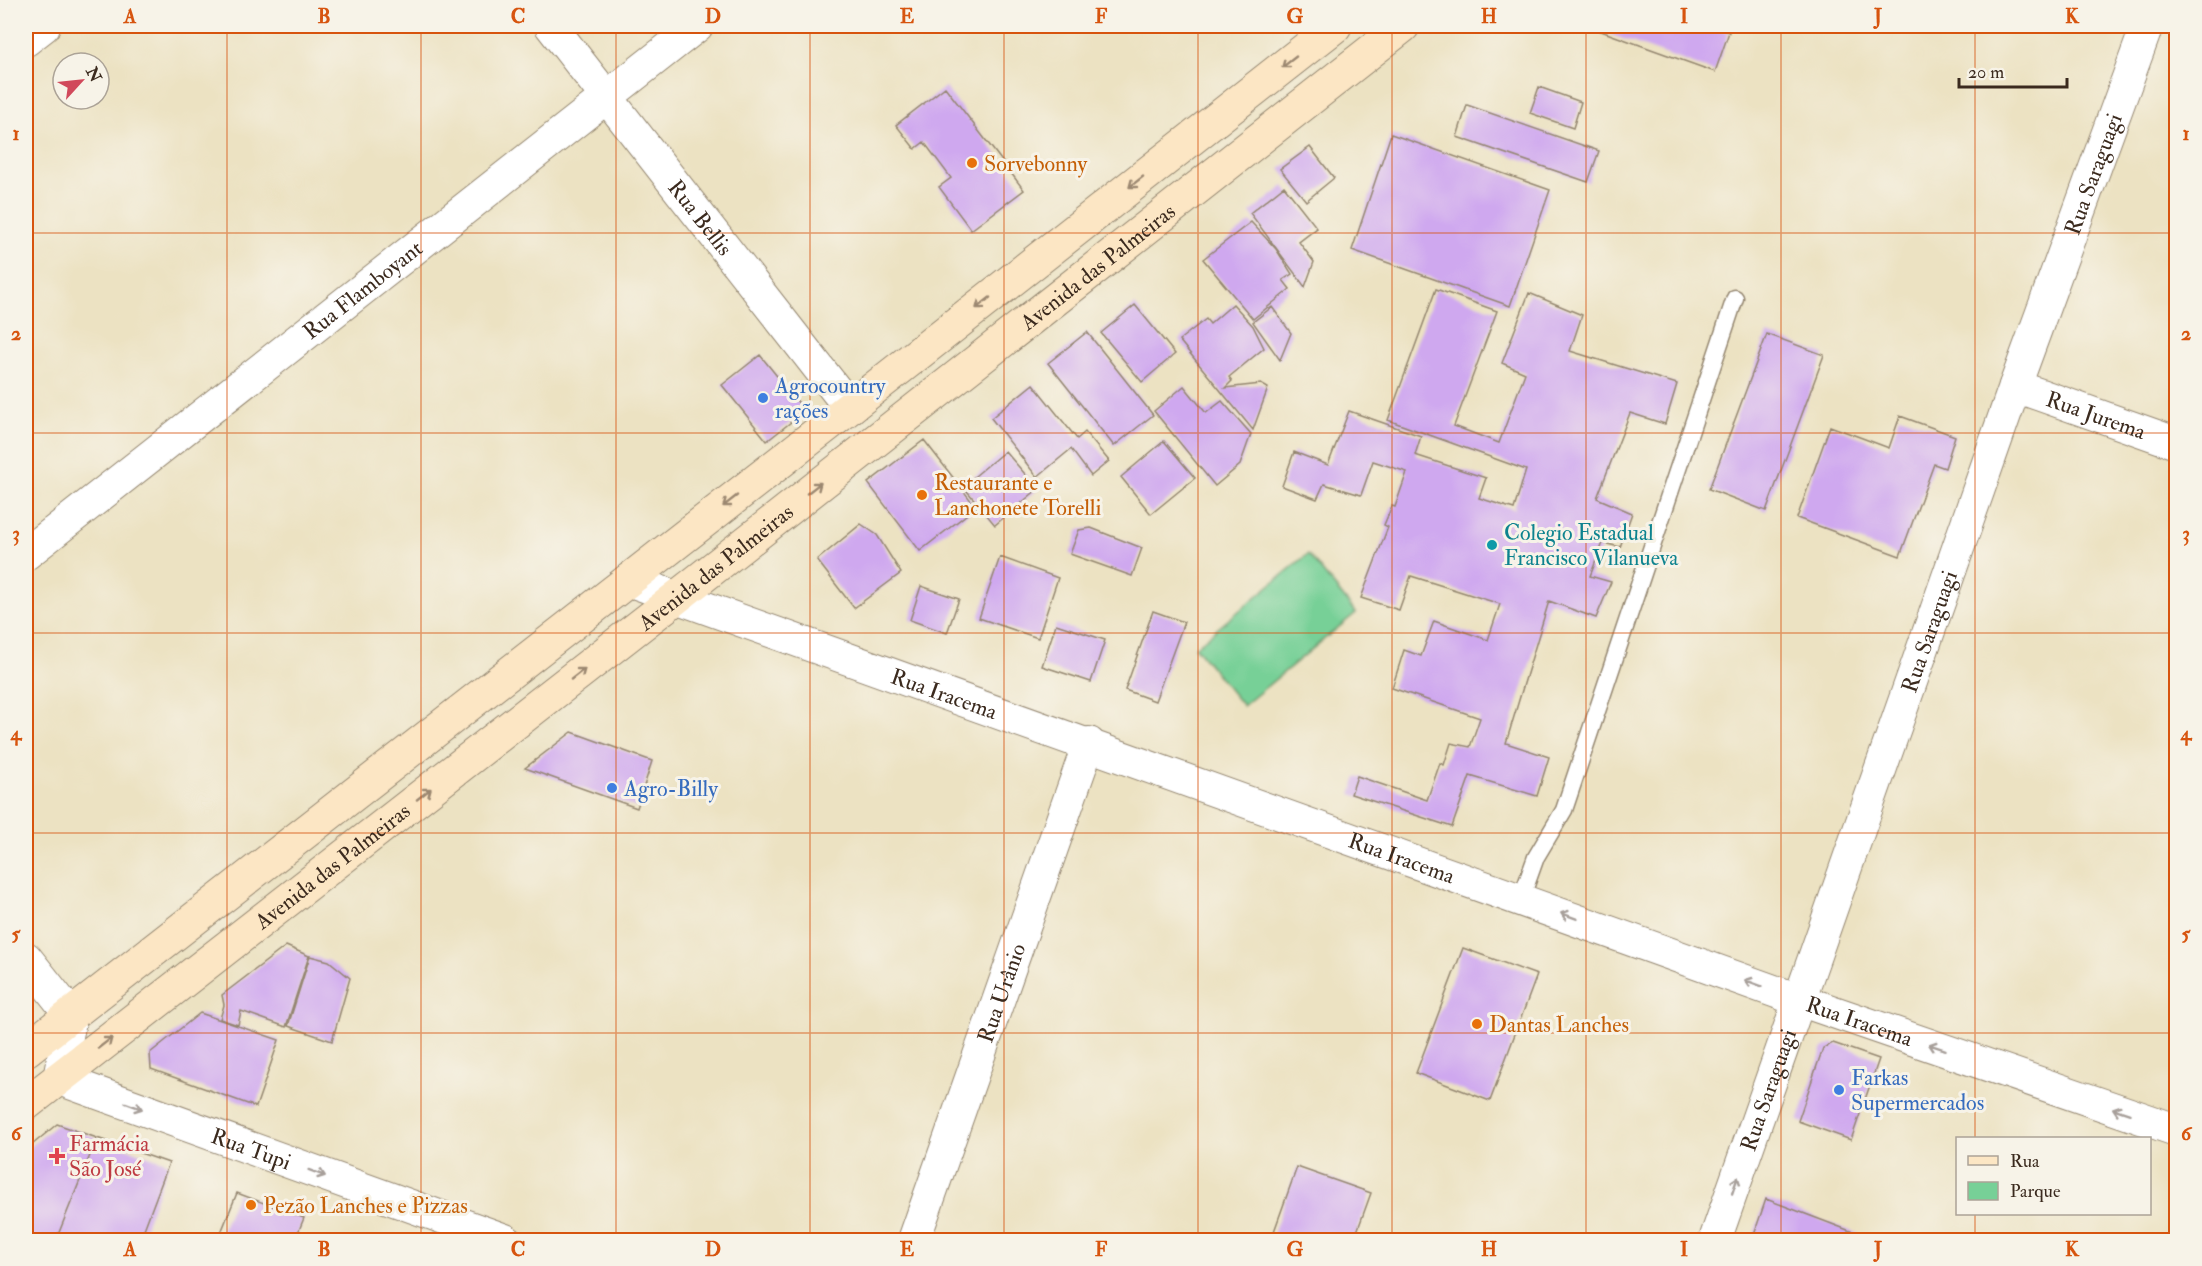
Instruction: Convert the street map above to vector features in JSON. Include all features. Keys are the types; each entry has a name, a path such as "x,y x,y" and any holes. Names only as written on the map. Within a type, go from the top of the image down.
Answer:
{"street":[{"path":"26,40 44,26"},
{"name":"Rua Bellis","path":"552,26 606,96 837,418"},
{"name":"Rua Flamboyant","path":"26,554 697,26"},
{"name":"Avenida das Palmeiras","path":"26,1050 837,418 1335,26"},
{"name":"Avenida das Palmeiras","path":"26,1104 677,597 1403,26"},
{"name":"Rua Saraguagi","path":"1715,1240 2015,386 2147,26"},
{"name":"Rua Jurema","path":"2015,386 2176,443"},
{"path":"837,418 851,459"},
{"name":"Rua Iracema","path":"628,580 1089,743 1799,1000 2176,1130"},
{"name":"Rua Urânio","path":"914,1240 1089,743"},
{"path":"26,958 70,1015 59,1079"},
{"name":"Rua Tupi","path":"59,1079 428,1228 505,1240"}],"lane":[{"path":"1521,899 1536,857 1564,810 1735,298"}],"green space":[{"path":"1308,554 1356,613 1243,706 1195,647"}],"building":[{"path":"1587,26 1711,26 1729,32 1715,72"},
{"name":"Sorvebonny","path":"945,87 1024,190 971,230 939,187 951,178 924,142 915,149 896,125"},
{"path":"1539,87 1581,102 1573,128 1530,113"},
{"path":"1467,105 1599,151 1588,182 1457,137"},
{"path":"1391,134 1550,190 1510,306 1352,250"},
{"path":"1310,147 1334,178 1306,201 1280,169"},
{"path":"1284,186 1317,228 1299,242 1314,262 1305,287 1250,213"},
{"path":"1251,222 1276,249 1292,274 1283,280 1290,289 1253,319 1203,259"},
{"name":"Colegio Estadual Francisco Vilanueva","path":"1436,289 1497,311 1454,426 1499,443 1525,373 1502,363 1529,293 1582,315 1570,351 1677,384 1665,424 1630,413 1597,498 1632,513 1620,547 1603,543 1590,576 1611,582 1596,618 1549,601 1506,743 1549,757 1537,796 1470,776 1452,827 1351,794 1357,776 1427,800 1440,763 1444,765 1451,743 1470,747 1480,718 1392,688 1404,650 1421,656 1434,621 1488,640 1500,604 1411,576 1399,610 1361,598 1388,527 1384,525 1392,506 1395,507 1407,472 1373,461 1361,495 1324,484 1317,499 1282,486 1294,452 1328,465 1349,411 1421,436 1415,455 1486,478 1479,498 1514,509 1526,470 1388,420"},
{"path":"1233,304 1253,326 1264,348 1229,377 1232,381 1225,388 1261,384 1268,388 1253,430 1179,340 1206,319 1210,324"},
{"path":"1135,305 1175,354 1142,382 1101,333"},
{"path":"1272,307 1291,333 1280,360 1253,322"},
{"path":"1087,332 1153,415 1114,446 1048,363"},
{"path":"1767,334 1824,355 1766,511 1709,489"},
{"name":"Agrocountry rações","path":"760,355 805,411 767,441 722,385"},
{"path":"1033,384 1077,439 1085,432 1109,461 1091,476 1071,449 1037,477 991,418"},
{"path":"1184,386 1206,413 1222,401 1251,434 1240,465 1215,486 1154,411"},
{"path":"1900,416 1955,436 1945,468 1934,464 1900,556 1797,518 1830,426 1889,448"},
{"name":"Restaurante e Lanchonete Torelli","path":"924,440 976,507 920,551 868,483"},
{"path":"1164,441 1195,478 1151,514 1121,477"},
{"path":"1005,451 1038,489 995,525 963,486"},
{"path":"861,524 877,535 901,573 854,608 817,560"},
{"path":"1091,528 1142,548 1132,576 1070,554 1079,530"},
{"path":"1000,557 1058,578 1038,638 979,618"},
{"path":"921,586 959,599 947,633 910,620"},
{"path":"1153,611 1184,622 1155,701 1125,690"},
{"path":"1056,624 1105,640 1091,682 1042,666"},
{"name":"Agro-Billy","path":"572,732 652,761 637,808 525,768"},
{"path":"286,946 309,956 286,1027 241,1011 238,1025 220,1019 224,1005 222,995"},
{"name":"Dantas Lanches","path":"1463,948 1537,975 1490,1101 1416,1073"},
{"path":"310,956 329,961 350,978 332,1041 288,1026"},
{"path":"200,1013 279,1040 256,1107 151,1069 150,1053"},
{"name":"Farkas Supermercados","path":"1833,1043 1879,1059 1851,1140 1798,1121 1823,1048"},
{"path":"57,1124 169,1163 140,1240 26,1240 26,1150"},
{"path":"1297,1167 1371,1193 1354,1240 1271,1240"},
{"name":"Pezão Lanches e Pizzas","path":"237,1193 304,1218 295,1240 218,1240"},
{"path":"1766,1199 1874,1240 1752,1240"}],"place":[{"name":"Sorvebonny","path":"972,163"},
{"name":"Agrocountry rações","path":"763,398"},
{"name":"Restaurante e Lanchonete Torelli","path":"922,495"},
{"name":"Colegio Estadual Francisco Vilanueva","path":"1492,545"},
{"name":"Agro-Billy","path":"612,788"},
{"name":"Dantas Lanches","path":"1477,1024"},
{"name":"Farkas Supermercados","path":"1839,1090"},
{"name":"Farmácia São José","path":"57,1156"},
{"name":"Pezão Lanches e Pizzas","path":"251,1205"}]}
